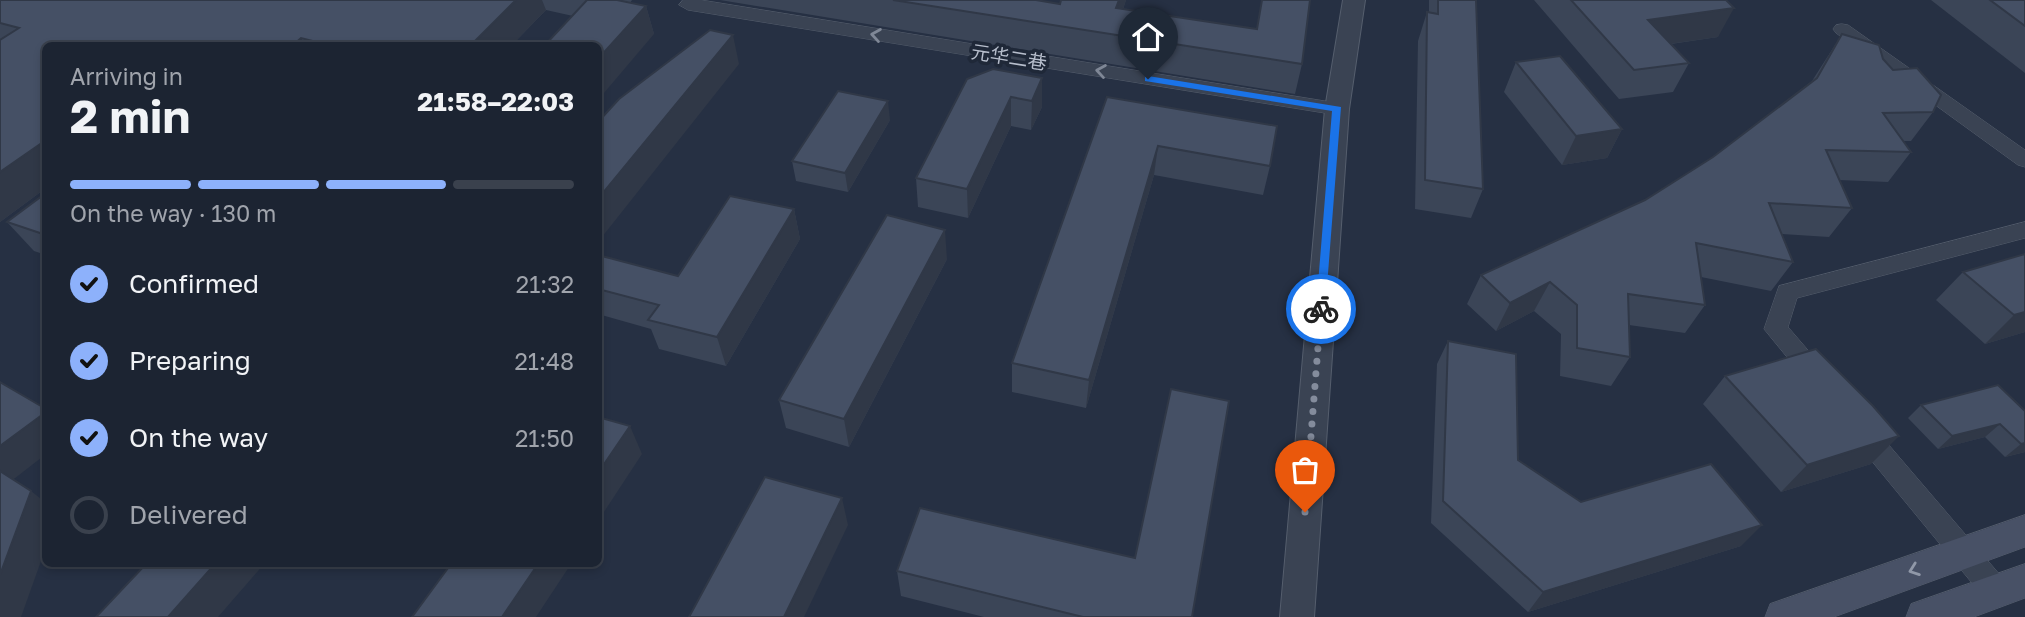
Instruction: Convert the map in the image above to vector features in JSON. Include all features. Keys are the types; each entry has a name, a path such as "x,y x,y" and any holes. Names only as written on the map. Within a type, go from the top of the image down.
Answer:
{"main road":[{"path":"1784,617 2025,531"},
{"path":"1926,617 2011,586"}],"street":[{"name":"元华二巷","path":"692,0 688,5 1337,109"},
{"path":"1297,617 1337,109 1354,0"},
{"path":"1842,29 1998,138 2025,160"},
{"path":"1829,392 1776,329 1787,292 2025,230"},
{"path":"1847,414 1964,552 2011,586"}],"building":[{"path":"0,0 516,0 474,42 317,42 301,38 296,42 42,42 42,143 0,172 0,40 19,28 0,23"},
{"path":"587,0 617,0 646,6 602,55 602,42 548,42"},
{"path":"893,0 1036,0 1060,4 1061,0 1119,0 1116,8 1257,29 1262,0 1310,0 1302,64"},
{"path":"1438,0 1476,0 1483,189 1425,180 1427,12 1438,14"},
{"path":"1571,0 1726,0 1734,8 1648,20 1689,63 1634,70"},
{"path":"1990,0 2025,0 2025,26"},
{"path":"710,30 733,35 602,194 602,118 619,99"},
{"path":"1842,34 1879,45 1883,59 1893,70 1917,68 1941,95 1933,112 1883,113 1911,152 1826,150 1852,208 1769,203 1793,262 1696,243 1705,305 1628,294 1630,357 1577,348 1577,305 1550,282 1510,303 1481,275 1645,200 1713,157 1817,78"},
{"path":"1560,56 1622,129 1576,136 1516,62"},
{"path":"993,69 1042,78 1032,101 1011,97 967,189 916,178 967,79"},
{"path":"838,91 888,101 845,173 792,161"},
{"path":"1107,97 1277,126 1270,166 1158,146 1089,380 1012,363"},
{"path":"42,196 42,234 7,222"},
{"path":"730,196 794,209 717,337 648,320 659,305 602,290 602,256 678,276"},
{"path":"887,215 945,230 844,419 779,400"},
{"path":"2025,254 2025,312 2014,315 1963,272"},
{"path":"1448,341 1516,354 1518,460 1581,502 1711,464 1762,525 1543,592 1443,501"},
{"path":"1816,349 1899,436 1807,465 1725,376"},
{"path":"0,382 42,407 42,415 0,446"},
{"path":"1998,385 2025,411 2025,443 2021,444 2000,424 1952,436 1921,405"},
{"path":"1171,389 1229,401 1192,617 1083,617 897,571 920,508 1135,558"},
{"path":"602,418 630,426 602,467"},
{"path":"0,471 31,491 0,575"},
{"path":"765,477 842,498 784,617 689,617"},
{"path":"143,567 212,567 168,617 96,617"},
{"path":"449,567 536,567 502,617 412,617"}],"way so far":[{"path":"1305,512 1321,309"}],"route":[{"path":"1148,79 1337,109 1321,309"}]}
